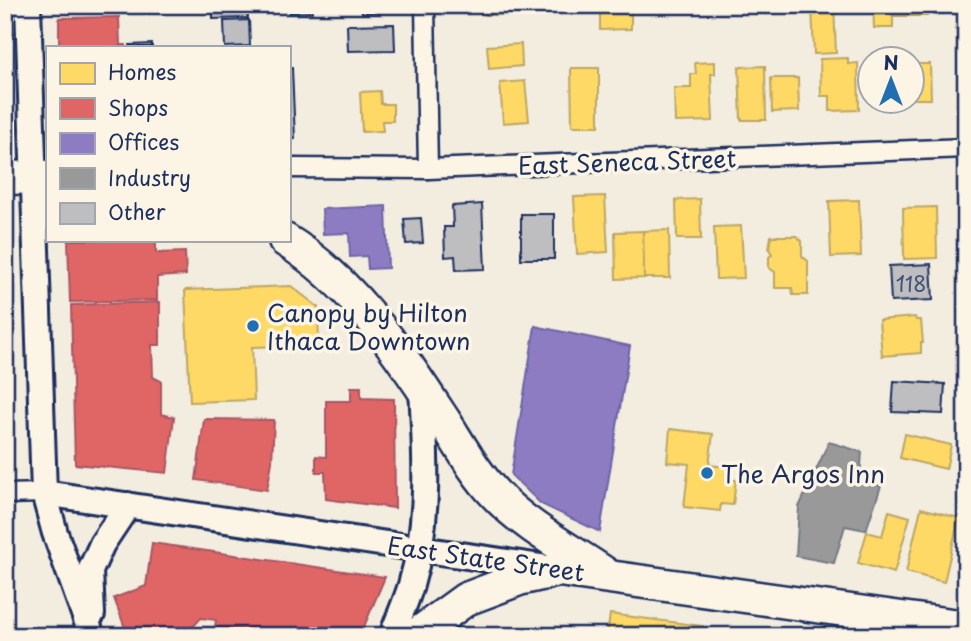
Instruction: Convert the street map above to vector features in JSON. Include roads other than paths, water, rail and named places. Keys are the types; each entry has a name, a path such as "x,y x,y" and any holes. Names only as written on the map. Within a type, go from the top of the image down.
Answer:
{"highway":[{"path":"288,242 345,287 370,315 471,464 497,496 527,521 608,575"},
{"path":"415,636 467,599 519,579 559,570"},
{"name":"East State Street","path":"559,570 966,627"}],"street":[{"path":"28,5 29,178 44,493 55,533 93,636"},
{"path":"425,5 428,169"},
{"name":"East Seneca Street","path":"290,168 428,169 966,148"},
{"path":"392,636 412,583 424,517 427,448 422,390"},
{"name":"East State Street","path":"5,494 44,493 559,570"},
{"path":"93,636 90,571 102,544 128,505"}],"place":[{"name":"Canopy by Hilton Ithaca Downtown","path":"253,326"},
{"name":"The Argos Inn","path":"707,473"}]}
